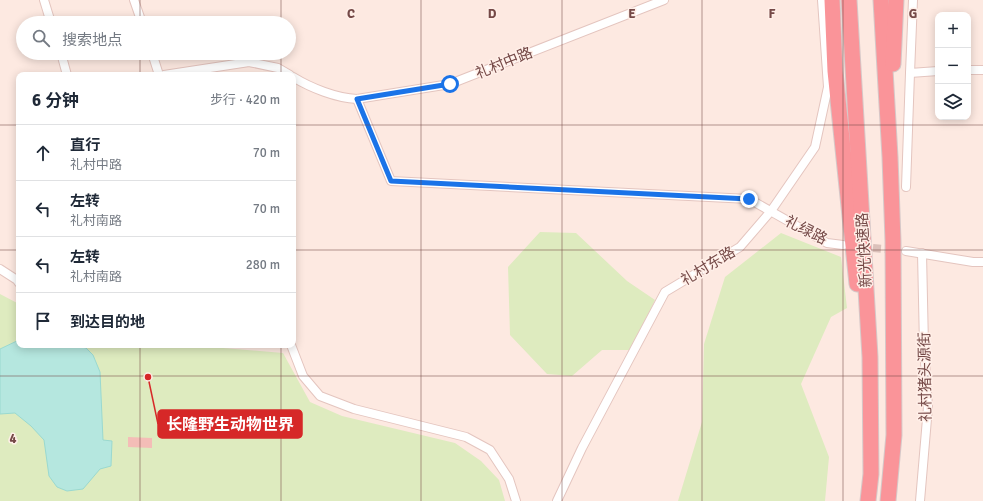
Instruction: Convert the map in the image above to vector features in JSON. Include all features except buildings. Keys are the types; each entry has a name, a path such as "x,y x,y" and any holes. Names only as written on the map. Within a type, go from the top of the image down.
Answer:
{"highway":[{"path":"832,0 835,71 871,409"},
{"name":"新光快速路","path":"849,0 870,349 871,474 868,501"},
{"name":"新光快速路","path":"881,0 893,241 894,435 888,501"},
{"path":"890,157 896,0"}],"street":[{"path":"44,0 49,16"},
{"path":"134,0 140,16"},
{"name":"礼村中路","path":"296,79 307,86 348,98 357,99 450,84 664,0"},
{"name":"礼村东路","path":"557,501 582,448 665,292 740,247 771,211 815,147 828,87 822,0"},
{"path":"906,187 913,0"},
{"path":"62,60 66,72"},
{"path":"154,60 158,72"},
{"path":"184,72 249,62 278,68 285,72"},
{"path":"971,70 983,70"},
{"path":"910,72 935,72"},
{"name":"礼绿路","path":"357,99 391,181 749,199 827,243 844,245"},
{"path":"906,251 973,262 983,262"},
{"name":"礼村猪头源街","path":"920,501 928,407 924,346 922,253"},
{"path":"0,269 16,279"},
{"path":"292,348 303,376 320,396 354,409 466,437 490,450 509,479 516,501"}],"green space":[{"path":"540,232 576,233 627,281 655,300 631,350 602,350 572,376 547,374 510,335 508,267"},
{"path":"781,233 841,257 847,308 831,317 801,384 829,457 825,501 678,501 702,422 704,344 725,277"},
{"path":"0,294 16,302 16,348 223,348 283,353 310,402 342,416 455,443 481,461 499,480 505,501 0,501"}],"water":[{"path":"16,341 16,348 86,348 93,355 100,372 103,440 112,441 111,466 100,469 83,489 67,491 57,487 49,476 44,440 31,426 15,413 0,414 0,349"}],"tunnel":[{"path":"861,247 895,250"}],"place":[{"name":"长隆野生动物世界","path":"148,377"}],"route":[{"path":"450,84 357,99 391,181 749,199"}]}
